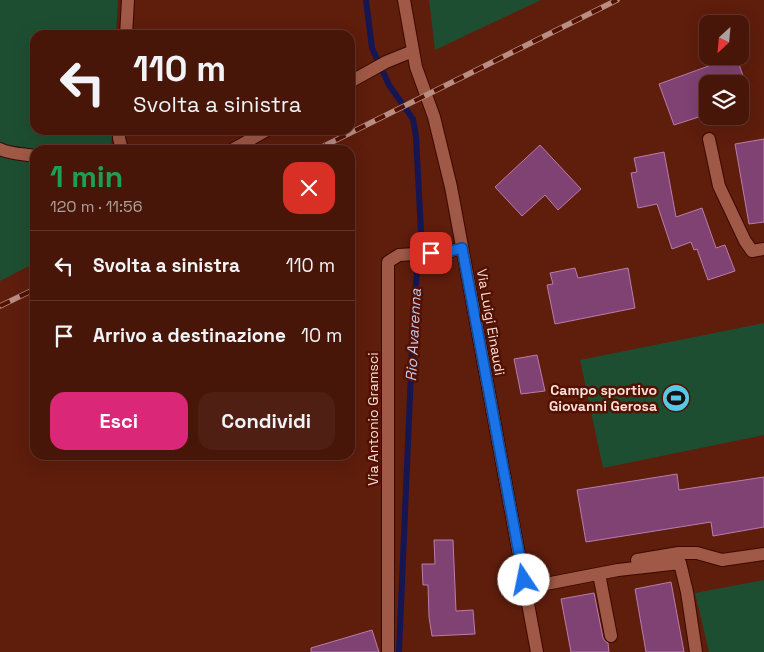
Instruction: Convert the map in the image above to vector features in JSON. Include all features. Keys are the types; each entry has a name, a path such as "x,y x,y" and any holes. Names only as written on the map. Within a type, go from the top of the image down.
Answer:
{"street":[{"path":"126,30 128,0"},
{"name":"Via Luigi Einaudi","path":"404,0 416,67 434,117 451,187 537,652"},
{"path":"355,79 386,62 413,51"},
{"path":"241,145 258,135"},
{"path":"709,139 719,186 745,241 752,251 764,249"},
{"path":"0,149 30,155"},
{"name":"Via Antonio Gramsci","path":"388,652 388,262 399,255 447,252 462,248"},
{"path":"524,584 679,553 698,552 722,560 764,554"},
{"path":"524,584 680,563 687,592 696,652"},
{"path":"599,574 611,636"}],"green space":[{"path":"0,0 118,0 116,30 30,30 30,135 112,135 111,145 30,145 30,266 0,281"},
{"path":"429,0 541,0 435,50"},
{"name":"Campo sportivo Giovanni Gerosa","path":"764,323 764,435 603,468 580,360"},
{"path":"764,580 764,652 709,652 695,593"}],"building":[{"path":"711,65 739,65 743,75 699,75 699,117 674,125 659,84"},
{"path":"764,139 764,222 749,224 735,144"},
{"path":"540,145 581,189 558,210 545,195 522,216 495,187"},
{"path":"664,152 676,217 702,208 716,248 725,245 735,271 708,280 697,249 694,250 691,242 672,249 657,204 638,208 631,173 637,172 634,158"},
{"path":"575,268 578,278 628,268 635,308 555,324 547,285 553,284 550,273"},
{"path":"537,355 545,391 521,394 514,359"},
{"path":"677,474 679,490 764,477 764,527 713,536 711,522 586,542 577,490"},
{"path":"434,540 453,540 456,611 473,610 475,634 432,636 429,617 428,585 423,585 422,564 435,564"},
{"path":"671,582 684,652 646,652 635,589"},
{"path":"594,593 603,638 608,643 609,652 571,652 561,599"},
{"path":"372,630 379,652 311,652 311,648"}],"waterway":[{"name":"Rio Avarenna","path":"366,0 372,48 389,85 413,119 416,137 421,232 414,303 399,652"}],"railway":[{"path":"355,131 617,0"},
{"path":"326,145 346,135"},
{"path":"0,306 30,291"}],"place":[{"name":"Campo sportivo Giovanni Gerosa","path":"676,398"}],"route":[{"path":"431,253 447,252 462,248 524,580"}]}
